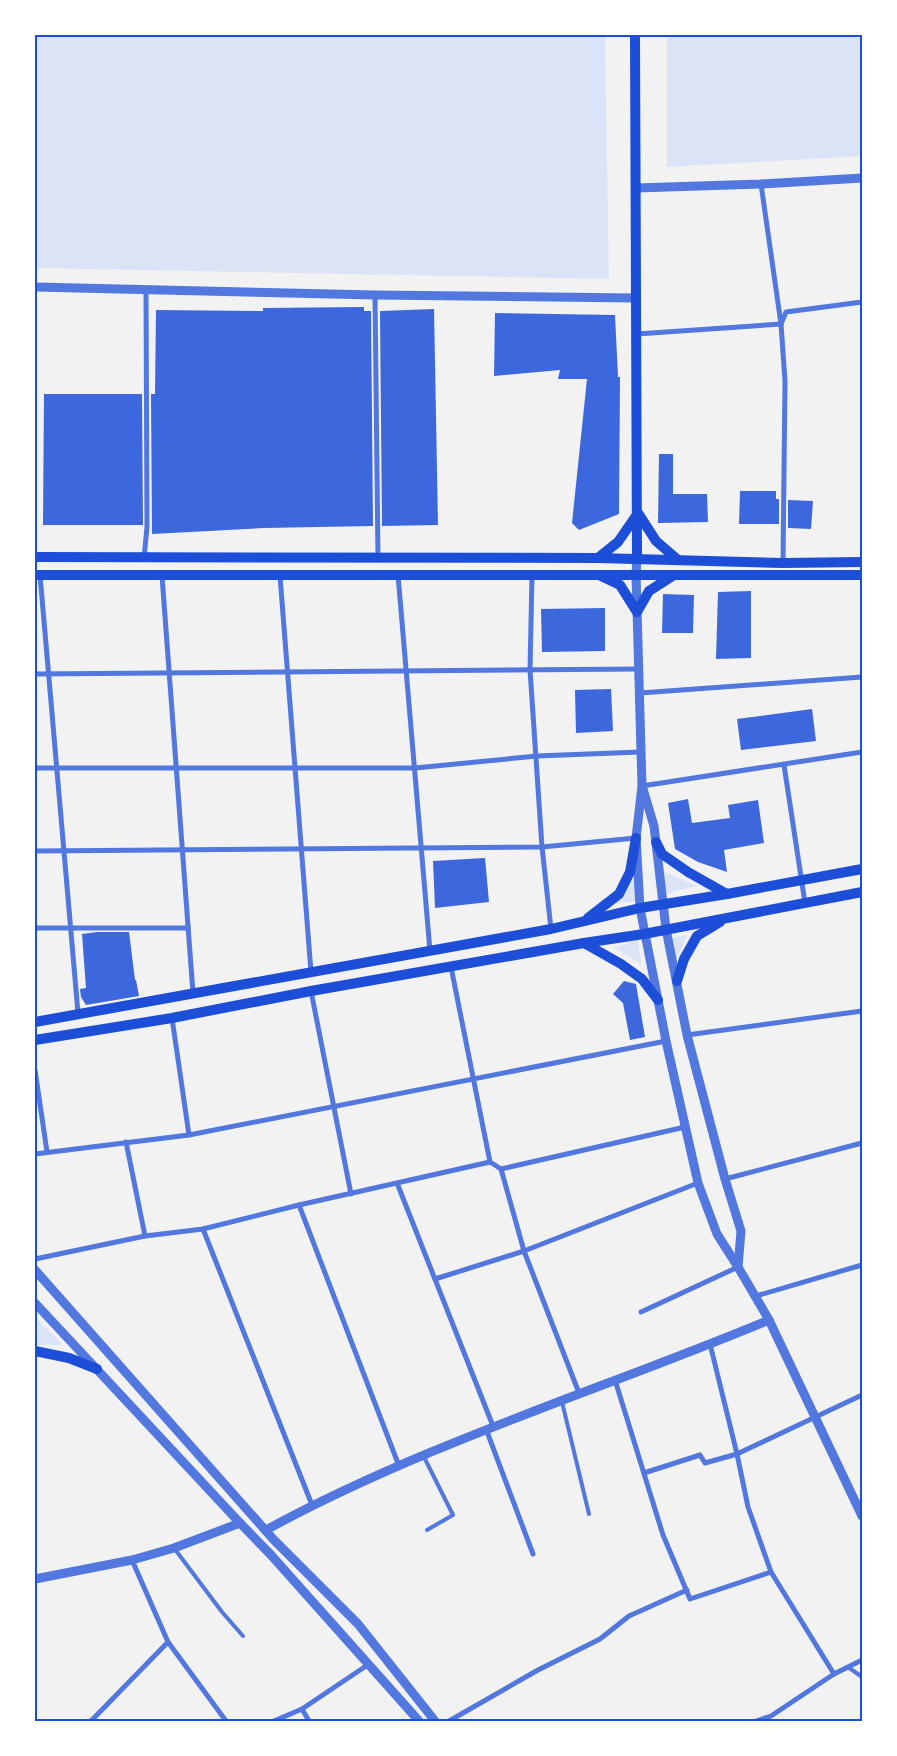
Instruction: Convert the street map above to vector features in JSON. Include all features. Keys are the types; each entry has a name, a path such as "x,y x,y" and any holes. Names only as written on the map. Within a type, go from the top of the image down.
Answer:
{"main road":[{"path":"635,35 637,558"},
{"path":"598,558 618,542 638,513"},
{"path":"638,513 656,541 678,560"},
{"path":"35,557 637,558 783,563 862,562"},
{"path":"194,558 195,576"},
{"path":"598,574 620,585 637,612 649,591 675,574"},
{"path":"38,575 862,575"},
{"path":"584,922 620,894 630,872 636,838"},
{"path":"656,842 662,854 688,872 727,894"},
{"path":"35,1022 551,929 640,908 862,869"},
{"path":"35,1040 172,1018 451,966 644,934 862,892"},
{"path":"677,981 684,959 696,936 727,918"},
{"path":"584,943 621,964 642,979 658,1000"},
{"path":"35,1352 45,1352 69,1358 97,1369"}],"street":[{"path":"636,188 761,184 862,178"},
{"path":"761,184 781,324 785,380 783,563"},
{"path":"35,287 375,295 636,298"},
{"path":"144,558 147,527 146,289"},
{"path":"375,295 378,558"},
{"path":"781,324 786,312 862,302"},
{"path":"637,334 781,324"},
{"path":"637,558 642,786 636,838 640,908 666,1041 698,1183 717,1234 769,1320 862,1516"},
{"path":"532,574 530,670 542,847 551,929"},
{"path":"38,575 50,674 78,1014"},
{"path":"398,575 430,950"},
{"path":"162,576 193,993"},
{"path":"280,576 311,972"},
{"path":"35,674 639,669"},
{"path":"640,694 862,677"},
{"path":"35,768 414,768 537,756 640,752"},
{"path":"642,786 862,752"},
{"path":"784,765 800,881 805,903"},
{"path":"642,786 654,826 662,904 687,1035 725,1179 741,1231 738,1267"},
{"path":"35,851 542,847 636,838"},
{"path":"35,928 188,928"},
{"path":"451,966 490,1162"},
{"path":"311,991 351,1194"},
{"path":"687,1035 862,1011"},
{"path":"172,1018 189,1134"},
{"path":"35,1154 189,1134 666,1041"},
{"path":"35,1070 47,1152"},
{"path":"501,1169 685,1127"},
{"path":"126,1142 146,1236"},
{"path":"725,1179 862,1143"},
{"path":"35,1259 146,1236 203,1229 490,1162 501,1169 524,1251 579,1393"},
{"path":"397,1183 490,1427 533,1554"},
{"path":"435,1279 524,1251 698,1183"},
{"path":"300,1205 399,1466"},
{"path":"203,1229 312,1505"},
{"path":"756,1296 862,1264"},
{"path":"641,1312 738,1267"},
{"path":"35,1270 266,1530 358,1624 435,1721"},
{"path":"35,1304 271,1555 418,1721"},
{"path":"266,1530 312,1505 490,1427 769,1320"},
{"path":"710,1344 748,1507 771,1572 834,1674"},
{"path":"614,1380 663,1535 690,1600 771,1572"},
{"path":"644,1473 700,1455 705,1463 737,1454 862,1396"},
{"path":"35,1580 132,1560 174,1548 240,1523"},
{"path":"132,1560 168,1642 226,1721"},
{"path":"449,1721 538,1670 600,1639 629,1616 686,1590"},
{"path":"344,1636 358,1624"},
{"path":"91,1721 168,1642"},
{"path":"756,1721 771,1716 834,1674 862,1660"},
{"path":"274,1721 302,1708 369,1664"},
{"path":"302,1708 309,1721"},
{"path":"771,1716 775,1721"}],"lane":[{"path":"562,1400 589,1514"},
{"path":"423,1455 453,1514 427,1530"},
{"path":"174,1548 222,1612 243,1636"},
{"path":"848,1667 862,1677"}],"shaded area":[{"path":"35,35 605,35 609,279 35,268"},
{"path":"667,35 862,35 862,156 667,167"},
{"path":"660,870 697,886 662,895"},
{"path":"636,877 637,901 612,904"},
{"path":"687,935 670,975 663,939"},
{"path":"638,940 641,964 614,948"},
{"path":"35,1317 63,1345 35,1345"}],"building":[{"path":"364,307 364,311 371,311 373,526 264,528 152,534 151,394 155,394 156,310 263,311 263,308"},
{"path":"434,309 438,525 382,526 380,311"},
{"path":"495,313 615,315 618,377 620,377 619,514 579,530 572,523 587,379 558,379 560,370 494,376"},
{"path":"44,394 142,394 143,525 43,525"},
{"path":"659,454 673,454 673,494 707,494 708,522 658,523"},
{"path":"740,491 776,491 776,499 779,499 779,524 739,524"},
{"path":"788,500 813,501 811,529 788,528"},
{"path":"751,591 751,658 716,659 718,592"},
{"path":"663,594 694,595 693,633 662,633"},
{"path":"605,608 605,651 542,652 541,609"},
{"path":"611,689 613,731 576,733 575,690"},
{"path":"812,709 816,741 741,750 737,719"},
{"path":"688,799 692,823 730,818 728,805 758,800 764,843 724,850 727,872 698,862 675,849 668,803"},
{"path":"485,858 489,902 435,908 433,861"},
{"path":"129,932 139,996 86,1005 81,997 80,989 86,988 82,934"},
{"path":"624,981 636,984 645,1037 630,1040 623,1003 613,994"}]}
